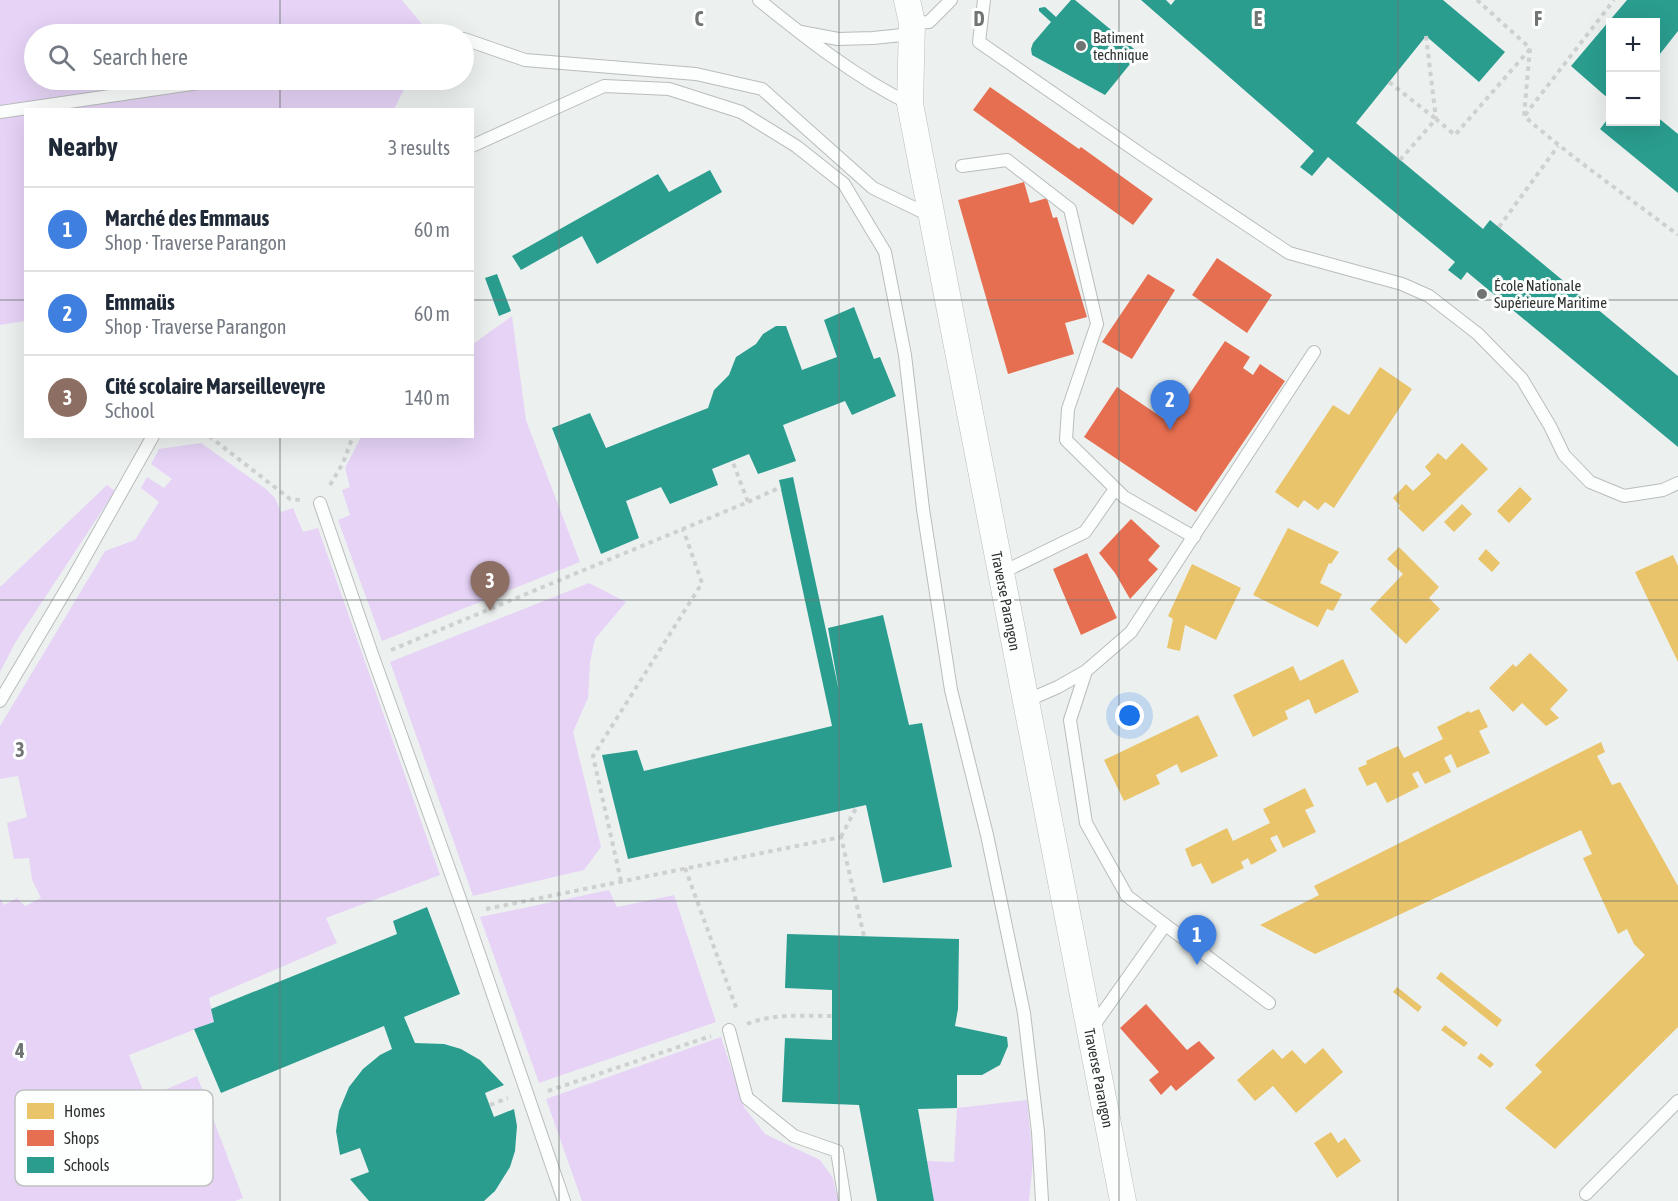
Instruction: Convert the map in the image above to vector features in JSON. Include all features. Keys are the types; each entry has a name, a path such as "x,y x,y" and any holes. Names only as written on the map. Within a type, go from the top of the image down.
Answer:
{"street":[{"name":"Traverse Parangon","path":"911,19 910,104 1123,1201"}],"lane":[{"path":"759,0 796,31 881,90 910,104"},
{"path":"796,31 838,39 873,38 911,19 928,22 951,0"},
{"path":"984,0 986,3 979,42 1148,159 1289,253 1402,284 1429,296 1478,334 1522,379 1564,455 1590,482 1624,496 1663,490 1678,483"},
{"path":"474,42 525,60 696,74 762,89 873,188 931,216"},
{"path":"474,146 604,87 669,89 741,112 796,146 844,184 885,252 904,356 923,509 951,690 987,835 1024,1013 1038,1132 1042,1201"},
{"path":"27,108 151,90"},
{"path":"0,112 24,108"},
{"path":"962,166 1006,160 1070,209 1097,324 1068,409 1066,440 1124,497 1194,537"},
{"path":"1026,701 1086,671 1131,632 1314,352"},
{"path":"0,701 152,438"},
{"path":"1001,573 1085,532 1115,489"},
{"path":"320,502 564,1201"},
{"path":"1086,671 1070,720 1086,823 1127,896 1269,1003"},
{"path":"1090,1031 1165,925"},
{"path":"729,1030 747,1098 794,1136 837,1151 845,1201"},
{"path":"1586,1194 1678,1101"}],"path":[{"path":"1477,0 1530,48"},
{"path":"1524,116 1614,0"},
{"path":"1400,160 1436,119 1426,36"},
{"path":"1524,116 1530,48"},
{"path":"1389,82 1455,135 1530,48"},
{"path":"1524,116 1558,146 1678,235"},
{"path":"1499,227 1558,146"},
{"path":"212,438 290,499 320,502"},
{"path":"343,463 352,438"},
{"path":"732,460 748,502"},
{"path":"373,657 781,487"},
{"path":"621,881 593,756 702,583 683,529"},
{"path":"857,806 841,837 864,936"},
{"path":"465,913 841,837"},
{"path":"685,868 743,1025"},
{"path":"527,1098 761,1018 832,1016"}],"shaded area":[{"path":"0,0 402,0 422,24 24,24 24,90 404,90 395,108 24,108 24,321 0,325"},
{"path":"512,316 526,420 580,562 382,641 338,520 350,515 342,490 350,487 345,468 360,438 474,438 474,343"},
{"path":"201,443 266,489 275,498 281,512 293,508 303,532 318,528 440,875 326,918 337,943 209,998 214,1022 129,1055 143,1090 15,1090 15,1186 213,1186 213,1118 243,1198 235,1201 0,1201 0,898 4,905 17,898 25,906 41,898 32,880 29,858 14,859 7,823 27,817 18,776 0,779 0,726 105,551 135,540 159,502 141,488 147,477 164,488 172,479 151,464 159,449"},
{"path":"107,485 115,491 15,643 0,672 0,587"},
{"path":"589,583 626,602 595,639 590,662 588,698 573,732 601,847 584,870 473,896 390,662"},
{"path":"609,890 617,907 674,895 716,1022 539,1083 480,917"},
{"path":"721,1037 744,1107 765,1134 820,1160 833,1178 838,1201 582,1201 546,1099"},
{"path":"197,1076 202,1090 165,1090"},
{"path":"1027,1100 1033,1161 1029,1201 934,1201 927,1161 954,1162 957,1108"}],"building: Homes":[{"path":"1380,367 1412,389 1334,508 1325,502 1318,510 1304,500 1298,508 1275,492 1333,405 1349,415"},
{"path":"1462,443 1488,469 1423,532 1398,508 1400,506 1393,498 1406,484 1413,491 1431,474 1425,467 1438,453 1446,460"},
{"path":"1520,487 1532,499 1509,523 1497,511"},
{"path":"1462,504 1472,514 1454,532 1444,522"},
{"path":"1288,528 1339,552 1331,564 1329,563 1320,583 1342,594 1333,611 1327,609 1318,627 1253,595"},
{"path":"1399,547 1439,587 1429,598 1440,609 1406,644 1370,609 1403,574 1387,559"},
{"path":"1486,549 1500,563 1492,572 1478,559"},
{"path":"1673,555 1678,566 1678,662 1635,572"},
{"path":"1192,564 1241,588 1216,640 1185,625 1180,651 1167,648 1173,619 1168,616"},
{"path":"1530,653 1568,690 1550,709 1559,718 1546,726 1522,703 1513,712 1489,688 1513,664 1516,667"},
{"path":"1343,659 1359,692 1315,714 1309,699 1285,711 1288,719 1253,737 1233,695 1293,666 1300,681"},
{"path":"1479,709 1488,727 1479,731 1490,753 1457,768 1451,754 1444,758 1451,772 1425,784 1418,771 1412,774 1419,787 1387,803 1376,782 1367,786 1358,768 1367,764 1366,761 1398,746 1404,758 1443,739 1437,727 1469,711 1470,713"},
{"path":"1198,715 1218,756 1181,773 1177,764 1156,775 1160,784 1124,801 1104,760"},
{"path":"1601,742 1605,752 1597,756 1612,785 1620,782 1678,886 1678,1027 1555,1149 1505,1108 1542,1072 1535,1065 1645,955 1634,944 1627,929 1618,934 1583,858 1592,854 1581,830 1315,954 1260,925 1319,895 1314,886"},
{"path":"1305,788 1314,806 1305,810 1316,832 1283,848 1277,835 1270,838 1277,851 1251,865 1248,858 1241,862 1244,868 1212,884 1201,863 1192,867 1185,849 1227,828 1233,841 1270,823 1263,809"},
{"path":"1441,972 1502,1020 1497,1027 1436,978"},
{"path":"1397,987 1422,1007 1418,1012 1393,992"},
{"path":"1445,1025 1468,1043 1464,1047 1441,1030"},
{"path":"1323,1048 1343,1072 1296,1113 1273,1086 1255,1101 1237,1080 1273,1049 1282,1059 1292,1050 1305,1064"},
{"path":"1481,1053 1494,1064 1490,1068 1477,1058"},
{"path":"1331,1132 1338,1143 1345,1138 1361,1161 1337,1178 1314,1143"}],"building: Shops":[{"path":"990,87 1079,149 1081,147 1153,199 1133,225 973,110"},
{"path":"1024,182 1030,203 1047,198 1053,218 1057,217 1087,317 1065,323 1074,354 1008,374 958,200"},
{"path":"1217,258 1272,295 1247,333 1192,295"},
{"path":"1148,274 1175,290 1132,359 1102,342"},
{"path":"1225,341 1250,357 1243,368 1253,375 1260,364 1285,381 1196,512 1084,437 1117,387 1170,423"},
{"path":"1131,519 1160,546 1148,560 1158,569 1130,599 1115,573 1099,553"},
{"path":"1087,553 1117,618 1081,635 1053,569"},
{"path":"1146,1004 1187,1050 1199,1041 1215,1058 1176,1091 1171,1085 1161,1095 1149,1080 1159,1072 1120,1028"}],"building: Schools":[{"name":"Batiment technique","path":"1071,0 1075,0 1139,53 1105,95 1032,55 1033,43 1051,22 1039,11 1039,8 1045,7 1056,17"},
{"path":"1141,0 1166,0 1171,5 1175,0 1443,0 1505,52 1479,82 1426,36 1356,123 1483,229 1490,220 1678,376 1678,447 1467,272 1461,280 1448,270 1455,262 1328,157 1312,176 1300,167 1314,151"},
{"path":"1627,0 1678,0 1678,31 1660,54 1660,18 1612,18"},
{"path":"1606,25 1606,97 1571,66"},
{"path":"1660,119 1678,134 1678,193 1600,129 1606,121 1606,126 1660,126"},
{"path":"710,170 722,192 597,264 582,236 521,270 512,256 658,174 669,192"},
{"path":"497,274 511,311 499,316 485,278"},
{"path":"854,307 874,359 880,357 896,396 852,415 845,401 783,425 796,461 758,474 749,454 712,469 718,485 670,504 661,487 626,501 639,538 601,554 552,428 590,413 606,448 708,408 714,390 729,375 736,357 756,344 763,334 776,326 786,326 802,370 837,357 824,320"},
{"path":"793,477 839,691 828,628 883,615 909,725 922,723 952,867 883,883 866,805 628,859 602,755 637,750 644,771 832,726 779,480"},
{"path":"427,907 460,994 404,1017 415,1043 444,1044 461,1049 480,1060 504,1085 485,1093 494,1117 514,1109 517,1126 515,1151 510,1167 495,1191 484,1201 369,1201 350,1179 369,1172 360,1148 340,1155 336,1131 339,1111 349,1087 363,1069 380,1055 392,1049 384,1026 221,1093 194,1029 214,1022 211,1009 397,934 393,921"},
{"path":"787,934 959,939 958,1009 955,1026 1007,1037 1008,1046 1000,1065 982,1075 957,1075 957,1108 918,1109 934,1201 877,1201 859,1105 782,1102 785,1038 832,1040 832,990 785,988"}],"place":[{"name":"Batiment technique","path":"1081,46"},
{"name":"École Nationale Supérieure Maritime","path":"1482,294"},
{"name":"Emmaüs","path":"1170,430"},
{"name":"Cité scolaire Marseilleveyre","path":"490,611"},
{"name":"Marché des Emmaus","path":"1197,965"}]}
